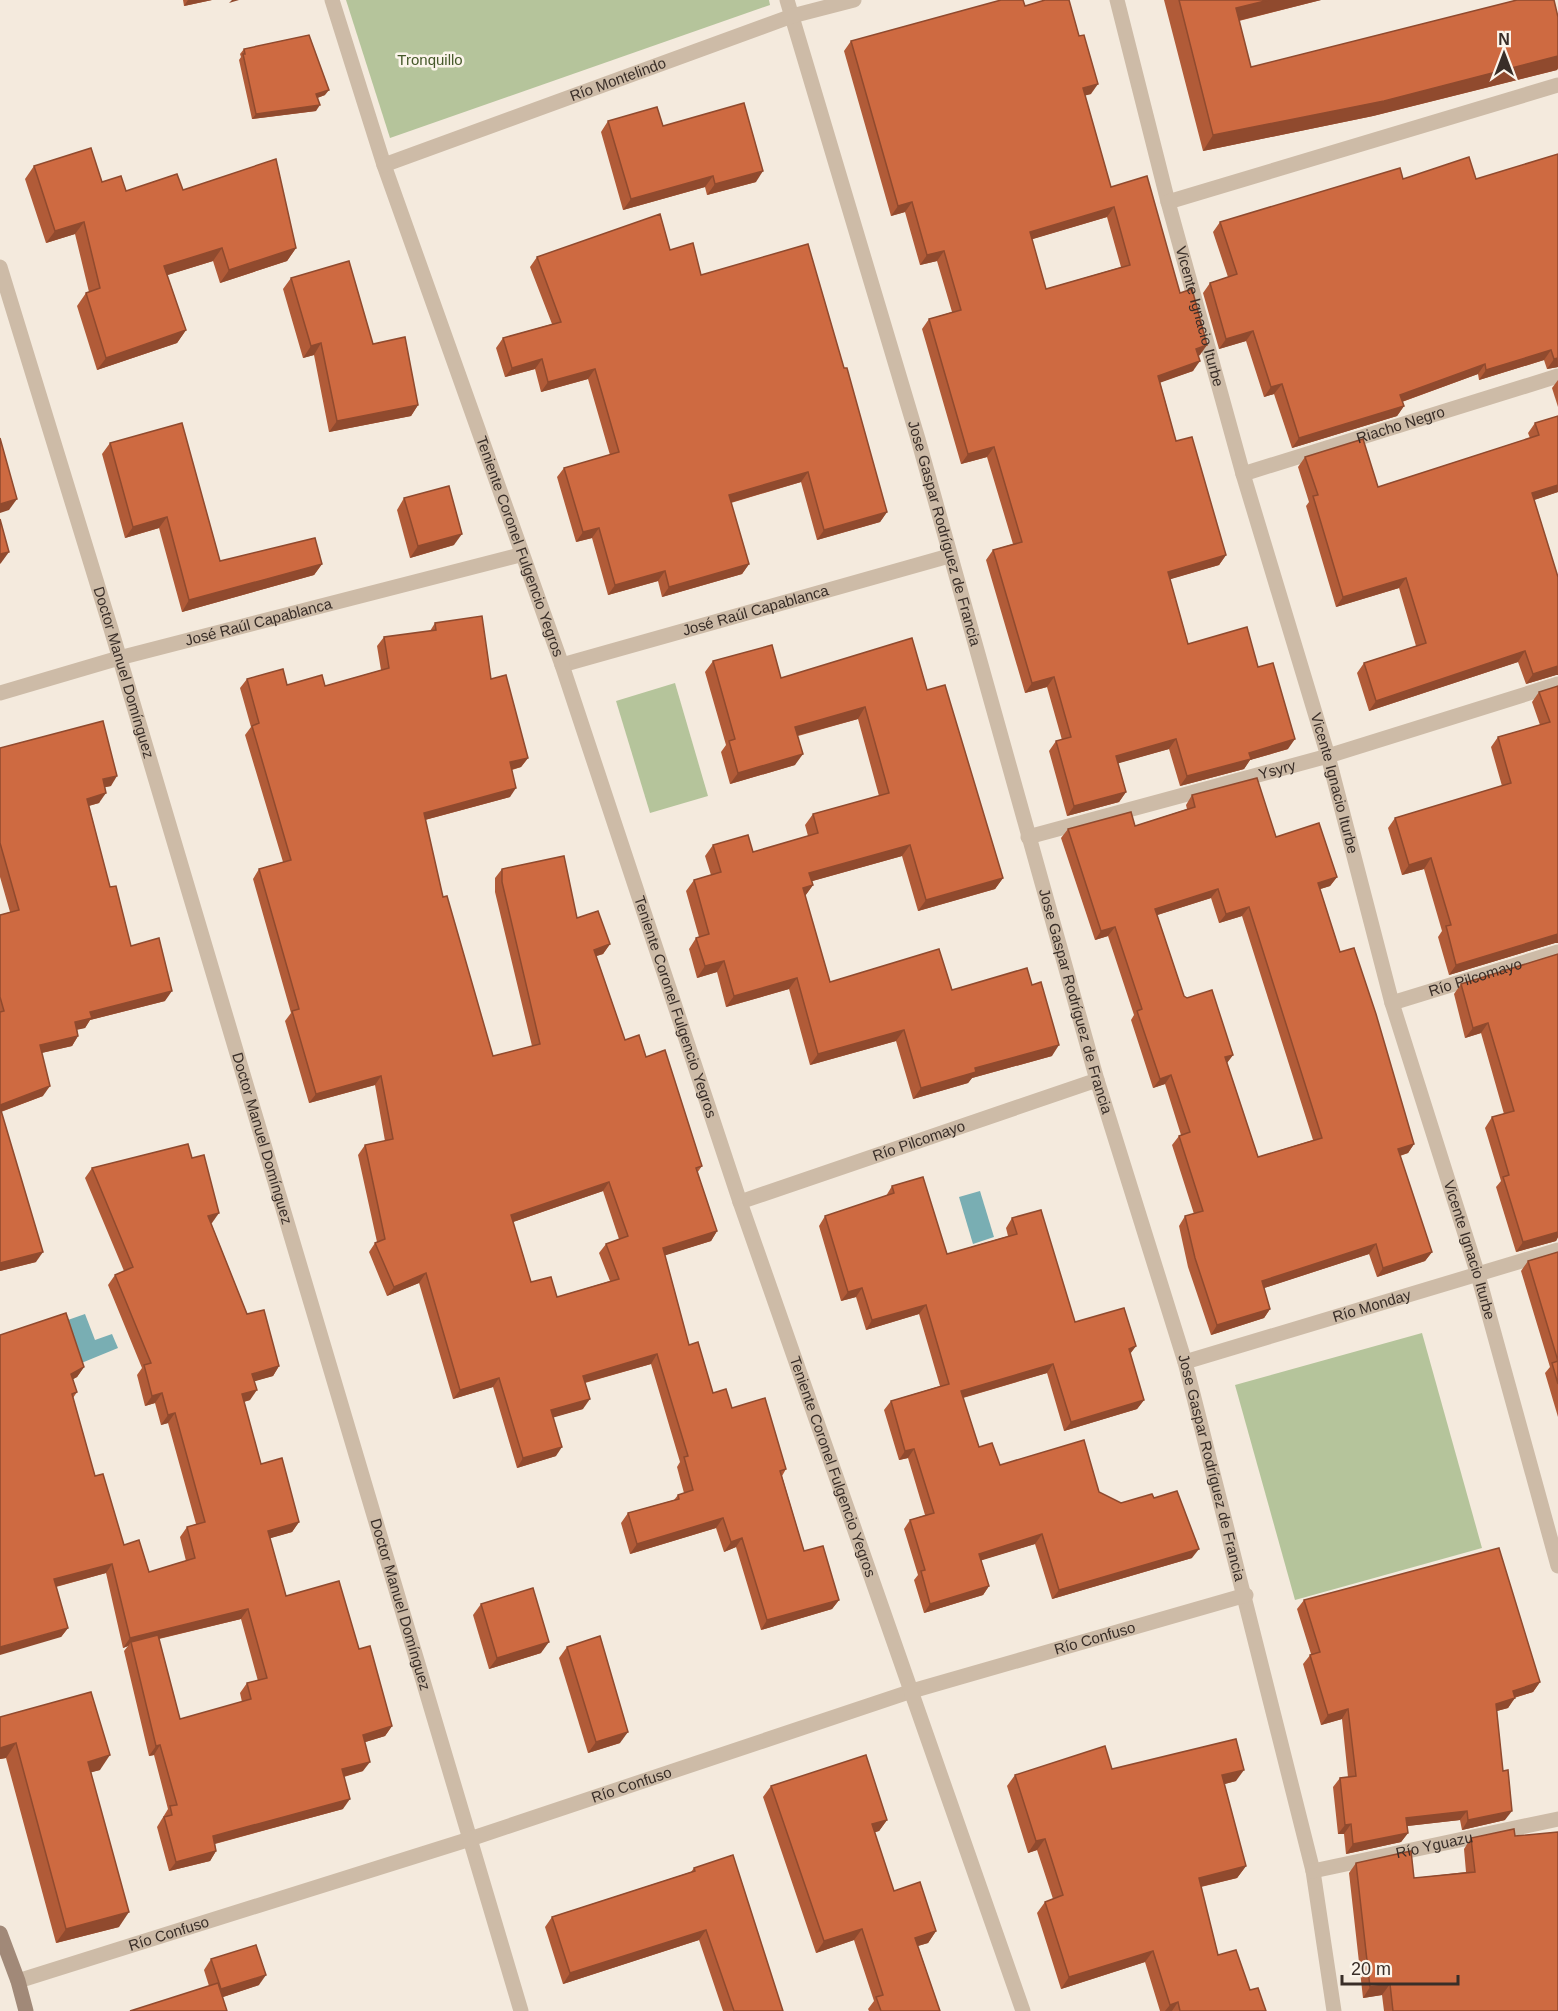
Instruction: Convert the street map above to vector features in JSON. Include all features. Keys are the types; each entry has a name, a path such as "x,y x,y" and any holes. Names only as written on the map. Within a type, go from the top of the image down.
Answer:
{"main road":[{"path":"0,1933 18,1980 26,2011"}],"street":[{"name":"Teniente Coronel Fulgencio Yegros","path":"332,0 384,165 520,555 562,665 740,1202 1023,2011"},
{"name":"Jose Gaspar Rodríguez de Francia","path":"787,0 914,428 1097,1080 1185,1362 1246,1595 1313,1871 1334,2011"},
{"name":"Río Montelindo","path":"384,165 792,16 854,0"},
{"name":"Vicente Ignacio Iturbe","path":"1118,0 1168,202 1243,474 1328,756 1392,1003 1478,1275 1555,1544 1558,1566"},
{"path":"1168,202 1558,85"},
{"name":"Doctor Manuel Domínguez","path":"0,267 119,658 521,2011"},
{"name":"Riacho Negro","path":"1243,474 1558,376"},
{"name":"José Raúl Capablanca","path":"0,693 119,658 520,555"},
{"name":"José Raúl Capablanca","path":"562,665 949,556"},
{"name":"Ysyry","path":"1028,837 1328,756 1558,684"},
{"name":"Río Pilcomayo","path":"1392,1003 1558,952"},
{"name":"Río Pilcomayo","path":"740,1202 1097,1080"},
{"name":"Río Monday","path":"1185,1362 1558,1250"},
{"name":"Río Confuso","path":"18,1980 470,1839 912,1691 1246,1595"},
{"name":"Río Yguazu","path":"1313,1871 1558,1819"}],"green space":[{"name":"Tronquillo","path":"346,0 769,0 770,5 390,138"},
{"path":"675,683 708,796 650,813 616,701"},
{"path":"1422,1333 1482,1548 1295,1600 1235,1385"}],"water":[{"path":"980,1191 994,1237 973,1244 959,1197"},
{"path":"85,1314 95,1340 112,1334 118,1348 79,1364 65,1321"}],"building":[{"path":"1001,0 1023,0 1025,6 1045,0 1069,0 1079,36 1084,35 1098,84 1083,88 1111,187 1147,176 1180,293 1192,289 1207,345 1196,349 1200,361 1158,376 1176,441 1192,437 1226,555 1168,572 1188,644 1247,627 1258,667 1273,663 1295,739 1249,753 1251,759 1187,776 1176,739 1116,756 1126,792 1074,806 1056,741 1071,737 1054,677 1032,683 993,550 1022,542 994,447 968,454 929,319 961,310 944,251 927,255 912,202 898,206 851,41","holes":["1114,207 1130,265 1046,289 1030,232"]},
{"path":"1179,0 1269,0 1236,8 1251,67 1517,0 1554,0 1558,17 1558,56 1384,101 1213,135"},
{"path":"309,35 329,90 316,94 320,105 256,114 243,54 245,54 244,49"},
{"path":"744,103 763,171 715,184 713,176 631,199 608,121 657,107 663,126"},
{"path":"91,148 102,182 121,176 126,191 177,174 183,190 276,159 296,248 229,270 222,248 164,266 186,330 106,358 86,293 100,288 84,222 55,231 34,166"},
{"path":"1558,154 1558,358 1554,359 1551,350 1486,370 1485,364 1400,395 1404,406 1299,438 1282,384 1271,387 1253,331 1226,339 1210,283 1237,274 1220,222 1400,168 1403,179 1469,157 1476,179"},
{"path":"660,214 670,250 693,243 701,275 808,244 844,368 847,368 887,512 824,530 808,472 729,495 749,564 669,587 665,571 615,585 599,528 583,532 564,468 619,452 595,369 548,382 542,359 512,368 503,338 561,322 537,257"},
{"path":"349,261 373,344 405,337 418,405 337,421 321,343 311,346 291,278"},
{"path":"1558,416 1558,485 1532,493 1558,577 1558,666 1533,674 1525,651 1376,701 1364,663 1426,643 1406,578 1343,597 1313,496 1318,495 1305,457 1363,439 1378,487 1539,435 1535,423"},
{"path":"182,423 220,561 315,538 322,564 189,600 167,517 133,527 110,443"},
{"path":"0,438 17,499 0,504"},
{"path":"449,486 462,534 418,546 404,498"},
{"path":"0,519 9,552 0,554"},
{"path":"482,616 491,679 506,675 528,758 510,762 516,788 424,813 443,897 447,896 493,1056 540,1044 502,882 502,869 564,856 577,918 598,911 610,944 594,950 625,1040 639,1035 646,1057 665,1050 702,1166 696,1168 717,1231 663,1248 689,1345 698,1342 713,1393 726,1389 732,1408 765,1398 786,1469 780,1471 804,1551 823,1546 839,1600 767,1620 742,1538 731,1542 723,1518 637,1544 628,1513 679,1499 678,1495 693,1490 684,1457 688,1456 657,1354 583,1376 590,1399 551,1410 562,1447 523,1458 499,1378 460,1390 426,1273 394,1287 375,1243 385,1239 365,1145 393,1139 381,1076 316,1094 292,1011 299,1009 259,869 291,860 252,726 259,723 247,679 283,669 287,685 322,675 325,686 389,668 384,637 436,630 435,623","holes":["609,1182 628,1236 606,1244 619,1279 557,1297 551,1277 531,1282 511,1215"]},
{"path":"912,638 927,690 945,685 1003,878 926,900 910,845 809,873 813,885 803,888 830,982 939,949 952,990 1027,968 1032,985 1041,982 1059,1045 975,1068 976,1072 921,1088 904,1030 818,1054 797,978 734,996 724,961 705,966 696,938 709,934 694,880 721,872 713,845 748,835 753,852 818,833 813,814 889,793 865,707 795,727 803,754 738,773 729,741 735,739 713,661 772,645 781,678"},
{"path":"1558,686 1558,934 1456,965 1446,926 1451,925 1431,858 1409,865 1395,818 1511,783 1498,737 1550,722 1539,692"},
{"path":"103,721 117,776 103,779 106,793 87,799 110,887 116,886 131,946 159,938 172,991 90,1012 92,1018 75,1022 78,1036 40,1045 50,1086 0,1105 0,1012 4,1011 0,997 0,915 19,910 0,843 0,748"},
{"path":"1257,778 1276,837 1319,823 1337,877 1318,883 1340,952 1354,948 1376,1014 1414,1144 1398,1149 1432,1252 1383,1268 1376,1244 1262,1281 1270,1309 1217,1325 1195,1258 1185,1216 1203,1211 1179,1136 1190,1132 1171,1075 1160,1079 1137,1011 1142,1009 1115,927 1101,931 1068,829 1131,812 1135,826 1195,807 1192,795","holes":["1218,889 1226,914 1249,907 1322,1138 1258,1157 1225,1057 1233,1055 1212,990 1187,998 1184,996 1155,909"]},
{"path":"1558,954 1558,1232 1523,1242 1503,1177 1509,1175 1492,1117 1514,1111 1488,1023 1473,1028 1461,984"},
{"path":"0,1107 43,1252 0,1263"},
{"path":"188,1144 192,1158 204,1155 219,1213 208,1216 247,1314 264,1310 279,1366 252,1374 257,1390 242,1394 261,1464 282,1458 299,1522 268,1531 286,1596 339,1581 359,1649 370,1646 392,1726 363,1735 370,1762 342,1769 350,1799 213,1836 216,1851 176,1862 164,1817 172,1815 170,1806 177,1805 160,1745 156,1746 131,1642 158,1635 180,1719 251,1699 247,1683 267,1678 248,1609 130,1638 112,1564 54,1579 68,1628 0,1647 0,1335 66,1313 84,1367 71,1374 77,1392 72,1394 95,1476 103,1474 124,1545 139,1540 149,1572 195,1558 187,1527 205,1522 175,1413 168,1415 162,1393 152,1396 144,1365 151,1363 115,1275 133,1267 92,1168"},
{"path":"923,1177 947,1254 1017,1234 1012,1218 1041,1210 1075,1322 1124,1308 1136,1346 1129,1349 1144,1400 1071,1422 1053,1364 961,1391 979,1447 992,1443 1000,1465 1084,1440 1099,1492 1121,1503 1152,1494 1154,1498 1177,1491 1199,1549 1059,1590 1042,1534 979,1554 989,1586 930,1604 921,1571 925,1570 910,1520 934,1513 914,1449 905,1451 891,1401 949,1384 926,1305 872,1320 862,1288 848,1292 825,1216 894,1193 892,1186"},
{"path":"1558,1252 1558,1361 1528,1261"},
{"path":"1558,1361 1558,1384 1552,1363"},
{"path":"1499,1548 1540,1682 1513,1691 1515,1698 1496,1704 1503,1771 1508,1770 1512,1811 1468,1820 1467,1811 1406,1818 1408,1833 1353,1844 1351,1824 1345,1825 1340,1778 1356,1776 1348,1709 1328,1715 1310,1655 1320,1652 1304,1600"},
{"path":"533,1588 549,1642 497,1658 481,1604"},
{"path":"600,1636 628,1732 596,1742 567,1647"},
{"path":"91,1692 110,1755 88,1762 129,1912 66,1929 16,1743 0,1748 0,1717"},
{"path":"1236,1739 1244,1770 1222,1775 1246,1866 1199,1878 1218,1955 1236,1950 1250,1990 1258,1988 1266,2011 1180,2011 1178,2002 1170,2005 1153,1951 1069,1977 1045,1902 1063,1895 1045,1839 1036,1841 1015,1775 1105,1746 1112,1769"},
{"path":"866,1755 887,1820 872,1824 894,1891 920,1882 936,1931 915,1938 940,2011 881,2011 876,1997 883,1995 862,1929 824,1941 771,1786"},
{"path":"1514,1829 1515,1836 1558,1832 1558,2011 1393,2011 1390,1984 1370,1987 1356,1863 1411,1851 1414,1878 1475,1872 1471,1838"},
{"path":"733,1855 783,2011 734,2011 706,1930 570,1973 552,1917 695,1871 694,1868"},
{"path":"256,1945 266,1975 221,1989 211,1959"},
{"path":"218,1983 227,2011 130,2011"}]}
